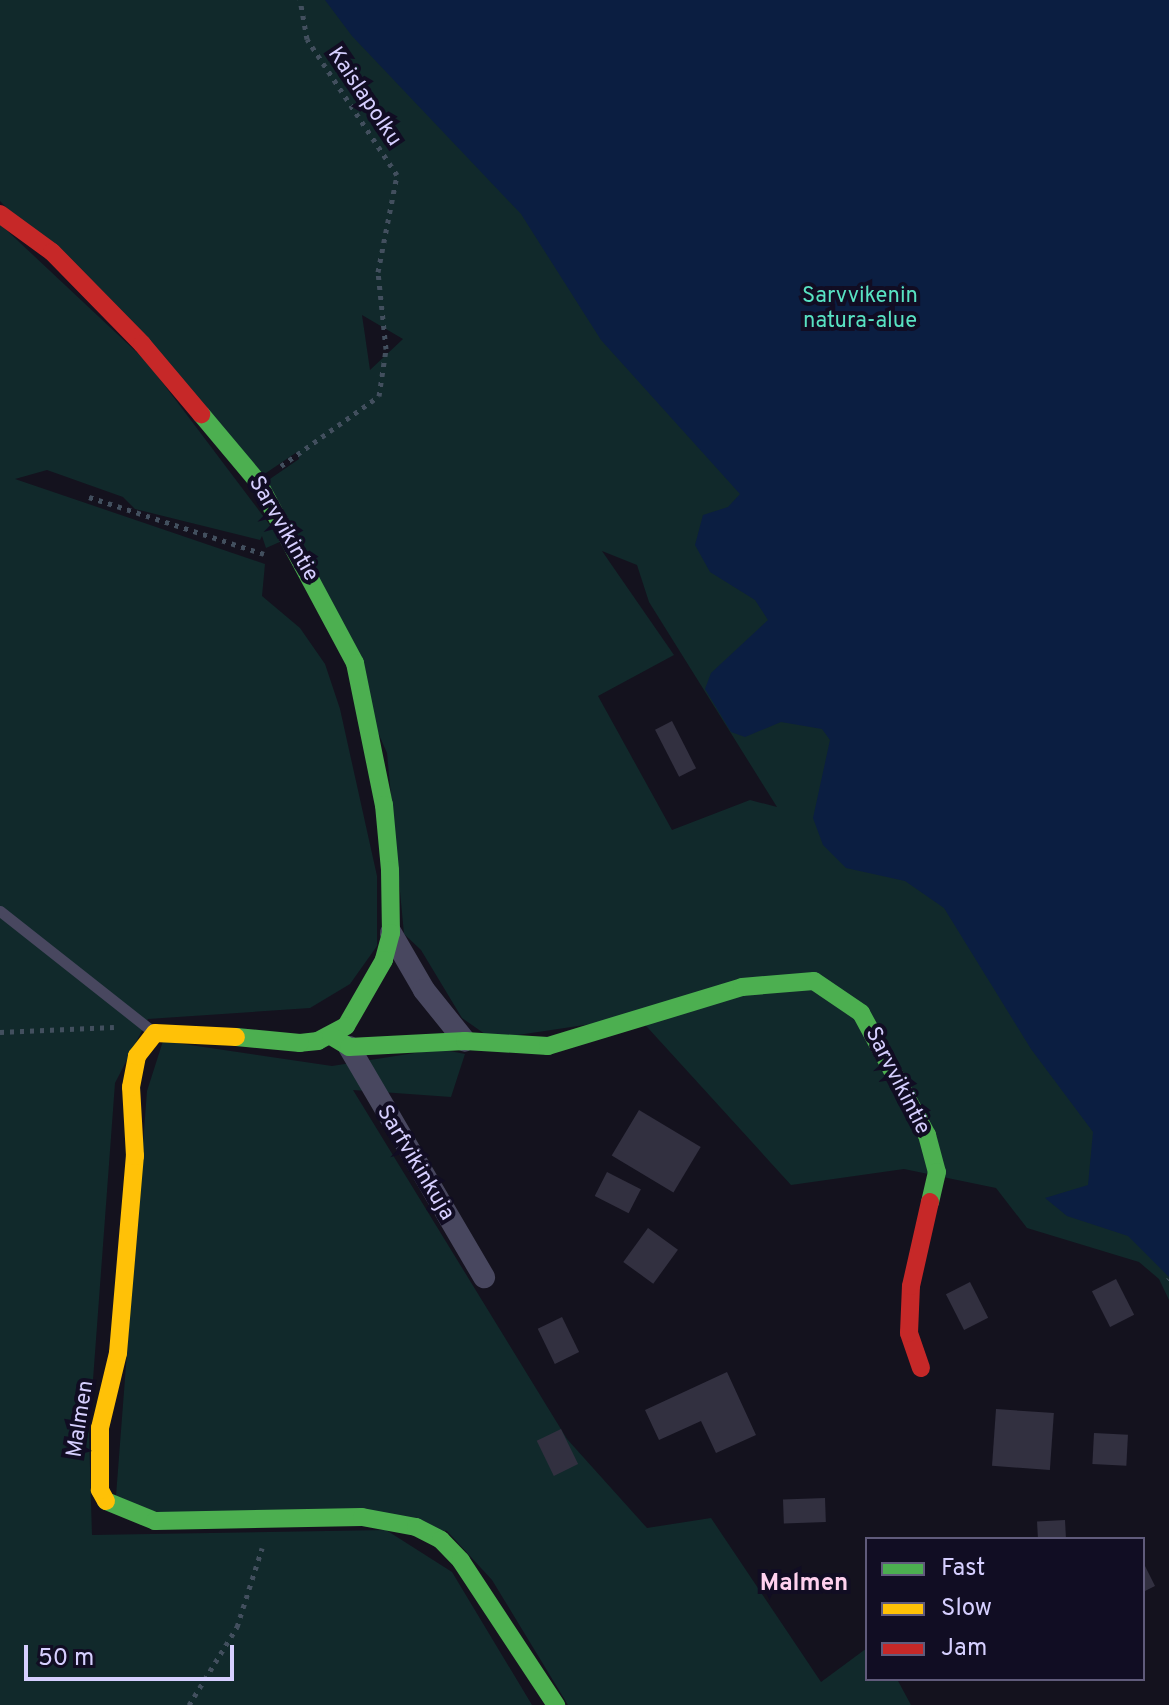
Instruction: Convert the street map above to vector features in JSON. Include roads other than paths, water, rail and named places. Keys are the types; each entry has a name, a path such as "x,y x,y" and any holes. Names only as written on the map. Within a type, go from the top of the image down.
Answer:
{"street":[{"name":"Sarvvikintie","path":"0,214 52,252 142,344 258,482 336,619 364,698 384,805 391,933 370,990 346,1026 340,1041 465,1041 548,1046 742,987 814,981 861,1013 914,1106 937,1172 911,1286 909,1333 921,1368"},
{"name":"Sarvvikintie","path":"391,933 424,990 465,1041"},
{"path":"155,1033 300,1043 340,1041"},
{"name":"Malmen","path":"155,1033 137,1056 131,1087 135,1156 118,1353 100,1428 100,1490 118,1509 155,1521 391,1520 441,1540 461,1561 556,1705"},
{"name":"Sarfvikinkuja","path":"340,1041 484,1277"}],"lane":[{"path":"0,911 155,1033"}],"water":[{"name":"Sarvvikenin natura-alue","path":"325,0 1169,0 1169,1277 1128,1236 1067,1216 1045,1198 1088,1185 1093,1132 1031,1049 944,908 905,881 846,868 823,845 813,818 830,740 822,729 781,722 745,737 731,732 705,689 711,673 768,620 755,600 710,572 695,545 703,515 728,507 740,494 601,340 521,214 352,36"}],"district":[{"name":"Malmen","path":"804,1585"}]}
